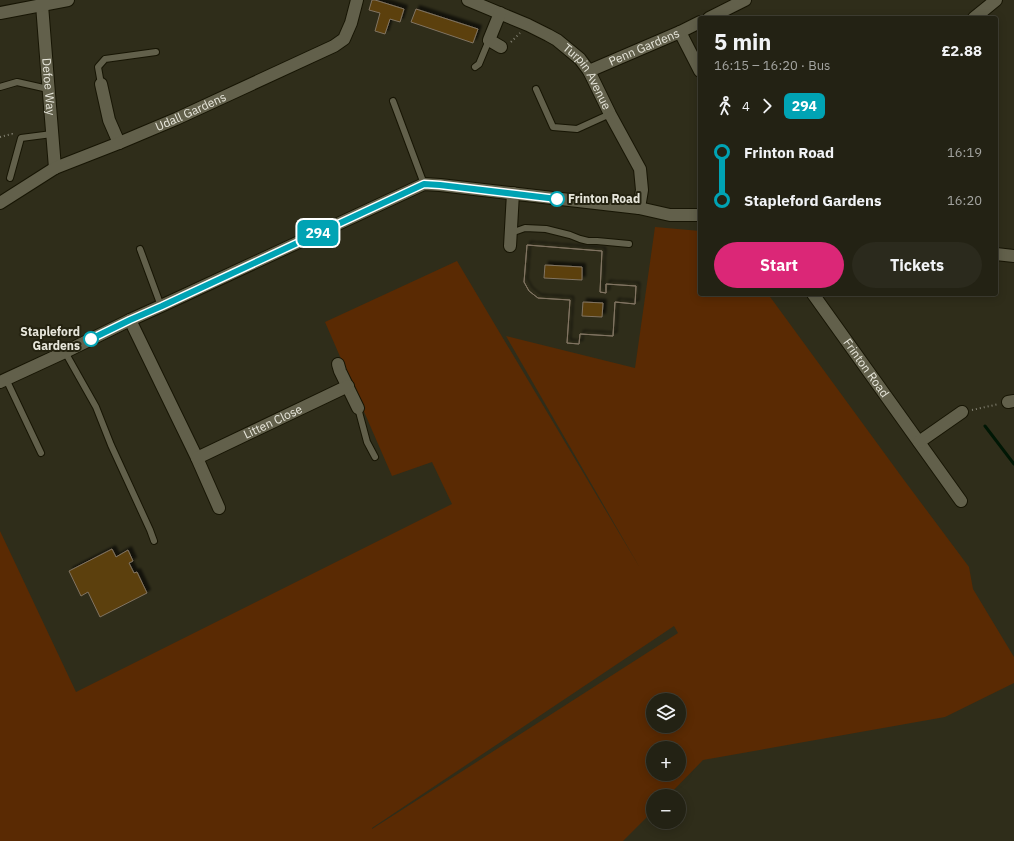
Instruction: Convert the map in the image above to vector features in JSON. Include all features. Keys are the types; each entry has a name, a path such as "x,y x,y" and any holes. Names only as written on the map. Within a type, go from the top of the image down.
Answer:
{"street":[{"path":"0,12 68,0"},
{"name":"Udall Gardens","path":"0,203 55,168 176,119 334,46 344,38 351,23 357,0"},
{"name":"Turpin Avenue","path":"468,0 528,25 557,40 580,59 589,71 610,114 640,169 642,190 639,208"},
{"path":"713,16 744,0"},
{"path":"976,16 996,0"},
{"name":"Defoe Way","path":"42,5 55,168"},
{"path":"500,13 489,40 505,46"},
{"name":"Penn Gardens","path":"589,71 698,23"},
{"path":"680,32 698,68"},
{"path":"101,84 109,120 119,143"},
{"path":"3,381 130,320 424,184 639,208 670,215 698,215"},
{"path":"510,246 513,193"},
{"path":"998,254 1014,256"},
{"name":"Frinton Road","path":"814,296 961,501"},
{"path":"130,320 197,458 219,508"},
{"path":"338,364 358,408"},
{"name":"Litten Close","path":"197,458 348,386"},
{"path":"919,442 962,412"}],"lane":[{"path":"475,67 479,64 489,40"},
{"path":"101,84 98,68 105,59 156,52"},
{"path":"0,87 17,82 48,88"},
{"path":"536,90 553,127 577,129 610,114"},
{"path":"393,102 424,184"},
{"path":"10,178 21,138 52,134"},
{"path":"511,233 525,228 546,228 570,235 580,240 629,244"},
{"path":"140,249 162,306"},
{"path":"65,352 96,407 111,445 154,541"},
{"path":"3,381 41,453"},
{"path":"358,408 367,442 375,456"}],"path":[{"path":"505,46 528,25"},
{"path":"0,136 12,134 21,138"},
{"path":"962,412 1011,401"}],"shaded area":[{"path":"655,227 698,231 698,296 769,296 969,567 973,589 1014,657 1014,683 945,717 703,760 686,777 686,741 646,741 646,781 683,781 675,789 646,789 646,818 623,841 0,841 0,531 76,692 452,504 432,462 392,476 325,322 457,261 640,568 506,336 635,368","holes":["674,626 678,633 372,829"]}],"building":[{"path":"372,0 404,9 400,22 390,19 385,34 375,31 380,13 369,10"},
{"path":"416,9 478,29 473,43 411,22"},
{"path":"527,245 602,251 600,292 606,293 606,284 636,286 635,304 615,302 613,336 580,334 579,344 567,343 570,300 538,298 529,291 524,282","holes":["545,265 582,267 582,280 544,278","583,302 603,303 602,317 582,316"]},
{"path":"527,245 602,251 600,292 606,293 606,284 636,286 635,304 615,302 613,336 580,334 579,344 567,343 570,300 538,298 529,291 524,282"},
{"path":"112,549 116,557 128,550 133,561 129,563 134,573 137,572 147,593 100,617 88,592 81,596 69,571"}],"waterway":[{"path":"985,426 1014,464"}],"bus line":[{"name":"294","path":"91,339 424,184 557,199"}],"place":[{"name":"Frinton Road","path":"557,199"},
{"name":"Stapleford Gardens","path":"91,339"}]}
